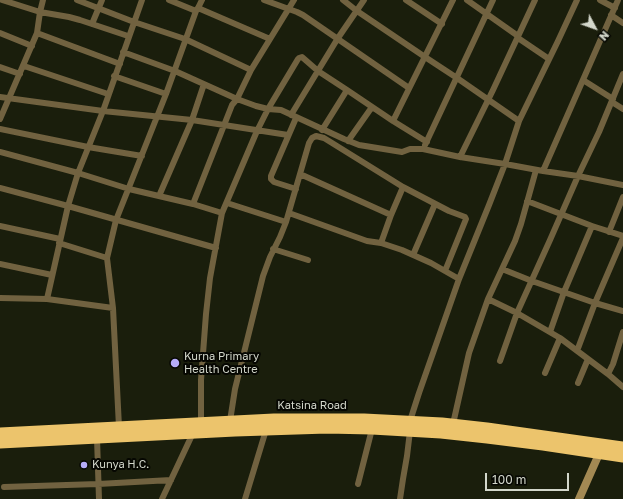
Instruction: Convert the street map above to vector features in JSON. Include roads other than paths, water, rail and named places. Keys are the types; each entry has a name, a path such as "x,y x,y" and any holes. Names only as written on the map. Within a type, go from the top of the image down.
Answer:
{"highway":[{"name":"Katsina Road","path":"0,433 230,421 325,418 410,426 441,433 623,457"},
{"name":"Katsina Road","path":"0,443 193,433 327,428 372,429 453,424 623,447"}],"street":[{"path":"2,0 40,12 69,17 128,36"},
{"path":"0,119 37,33 43,0"},
{"path":"77,0 134,22 185,39 252,70"},
{"path":"92,24 102,0"},
{"path":"47,299 68,206 78,173 114,76 120,64 128,36 142,0"},
{"path":"169,0 197,9 270,39"},
{"path":"119,427 114,308 107,258 116,220 158,117 185,39 202,0"},
{"path":"264,0 303,15 409,88"},
{"path":"193,204 232,105 237,99 252,70 294,0"},
{"path":"343,0 519,121"},
{"path":"296,188 274,182 271,179 271,176 294,116 318,71 364,0"},
{"path":"406,0 442,24"},
{"path":"393,121 453,0"},
{"path":"467,0 549,59"},
{"path":"423,149 493,0"},
{"path":"460,157 535,0"},
{"path":"400,499 410,426 419,393 459,279 490,205 519,121 577,0"},
{"path":"600,0 615,8"},
{"path":"543,171 618,0"},
{"path":"611,15 623,23"},
{"path":"0,33 32,46"},
{"path":"37,33 120,64"},
{"path":"123,52 175,71 237,99 268,109 281,110 322,130 359,145 402,152 410,149 423,149 460,157 578,176 623,185"},
{"path":"201,423 201,380 206,314 210,278 222,214 257,131 268,109 299,58 302,57 318,71 427,142"},
{"path":"24,66 108,94"},
{"path":"0,67 20,74"},
{"path":"500,360 517,313 599,132 623,74"},
{"path":"114,76 166,94"},
{"path":"583,80 613,100 623,109"},
{"path":"159,196 192,120 204,84"},
{"path":"322,130 347,90"},
{"path":"0,97 102,111 192,120 288,135"},
{"path":"348,141 372,106"},
{"path":"0,129 88,147 142,156"},
{"path":"230,421 235,389 263,276 273,249 286,222 309,143 312,138 316,136 329,140 403,187 449,211 466,218 445,271"},
{"path":"0,152 78,173 129,189 193,204 222,214"},
{"path":"453,424 469,353 488,299 515,241 536,170"},
{"path":"300,174 391,215"},
{"path":"382,243 391,215 403,187"},
{"path":"0,188 216,248"},
{"path":"609,232 623,197"},
{"path":"527,201 623,237 595,303 577,351"},
{"path":"227,203 286,222"},
{"path":"413,255 435,204"},
{"path":"289,213 367,241 382,243 413,255 459,279"},
{"path":"0,226 60,241 107,258"},
{"path":"550,332 564,292 592,226"},
{"path":"273,249 308,260"},
{"path":"0,264 52,275"},
{"path":"502,269 595,303 623,311"},
{"path":"0,298 47,299 114,308"},
{"path":"488,299 517,313 560,338 623,387"},
{"path":"608,374 613,364 623,332"},
{"path":"545,373 560,338"},
{"path":"578,383 588,359"},
{"path":"358,484 372,429"},
{"path":"245,499 266,430"},
{"path":"162,499 193,433"},
{"path":"97,438 99,499"},
{"path":"579,499 599,454"},
{"path":"4,487 171,480"}],"place":[{"name":"Kurna Primary Health Centre","path":"175,363"},
{"name":"Kunya H.C.","path":"84,465"}]}
